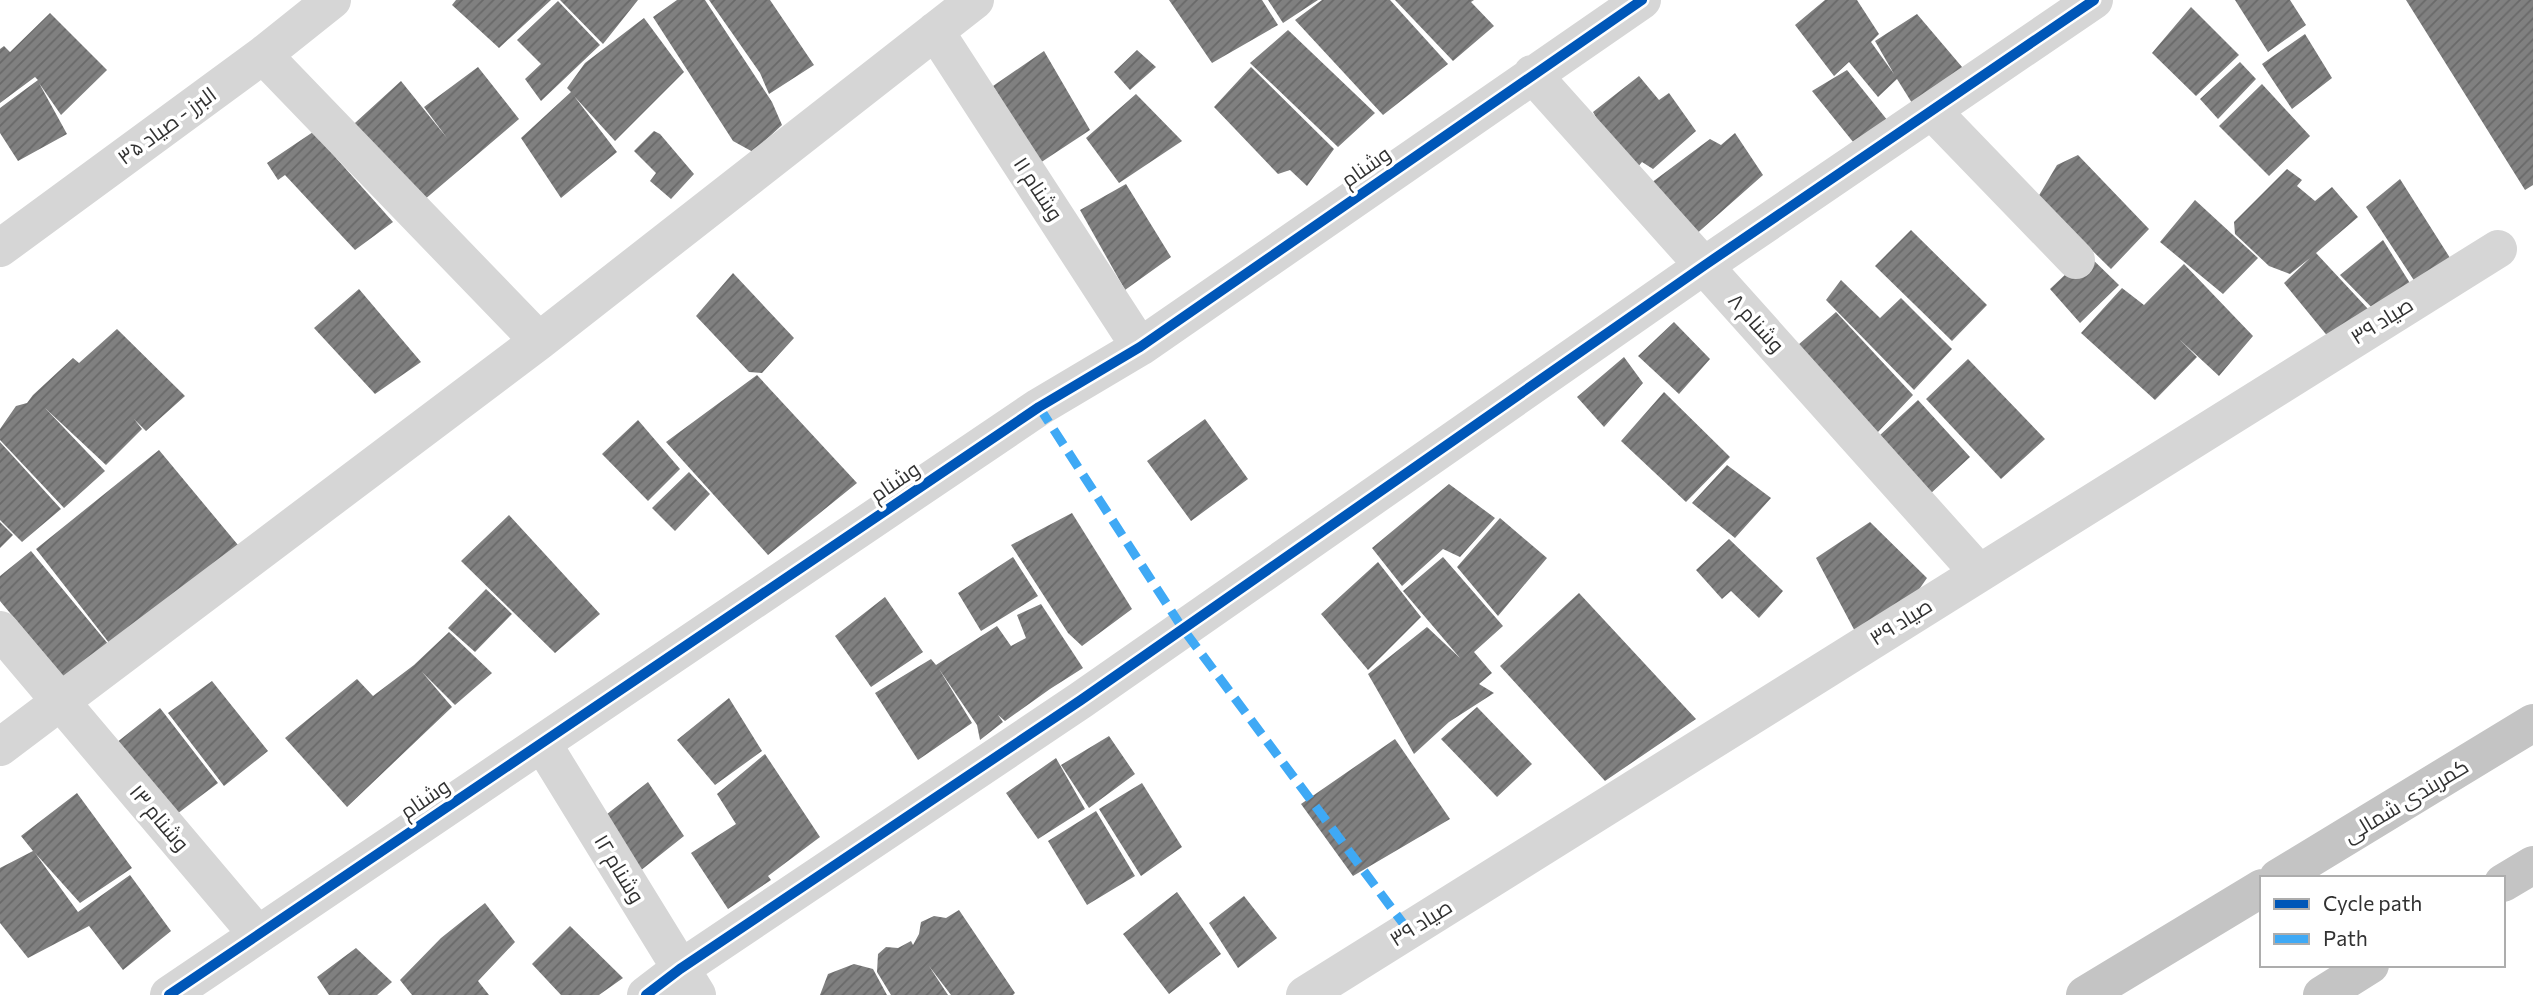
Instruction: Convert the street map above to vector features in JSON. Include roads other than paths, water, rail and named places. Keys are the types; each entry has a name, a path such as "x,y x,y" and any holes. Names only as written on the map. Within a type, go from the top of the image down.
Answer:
{"highway":[{"name":"کمربندی شمالی","path":"2281,876 2533,723"},
{"path":"2505,882 2533,865"},
{"path":"2085,995 2260,889"},
{"path":"2322,995 2367,967"}],"street":[{"name":"البرز - صیاد ۳۵","path":"0,248 263,55 332,0"},
{"path":"0,747 539,341 975,0"},
{"name":"وشنام","path":"169,995 1040,407 1140,347 1642,0"},
{"path":"646,995 689,982 1081,700 1704,265 2094,0"},
{"name":"وشنام ۱۱","path":"935,31 1140,347"},
{"path":"263,55 539,341"},
{"name":"وشنام ۸","path":"1532,74 1979,573"},
{"path":"1932,111 2076,260"},
{"name":"صیاد ۳۹","path":"1305,995 2498,248"},
{"name":"وشنام ۱۳","path":"0,630 258,935"},
{"name":"وشنام ۱۲","path":"542,743 689,982"}]}
